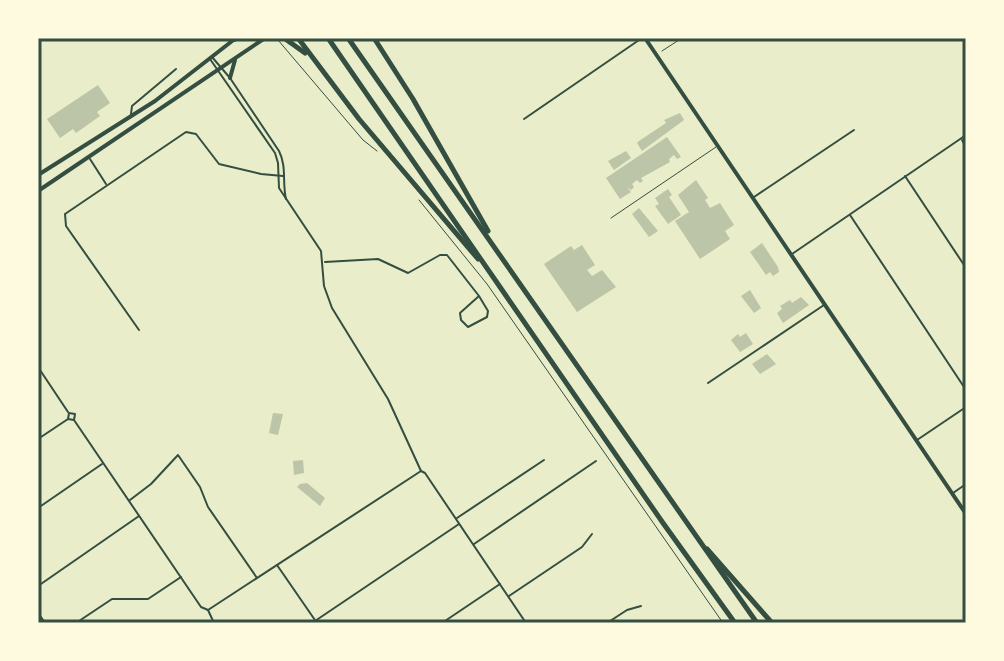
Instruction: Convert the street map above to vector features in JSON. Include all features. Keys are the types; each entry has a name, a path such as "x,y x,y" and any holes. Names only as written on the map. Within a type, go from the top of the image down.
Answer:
{"highway":[{"path":"282,38 309,56"},
{"path":"298,38 309,56 422,195 500,284"},
{"path":"328,38 735,623"},
{"path":"348,38 757,623"},
{"path":"374,38 413,99 504,260"},
{"path":"691,530 772,623"}],"main road":[{"path":"38,175 155,101 236,38"},
{"path":"38,191 265,38"},
{"path":"644,38 966,514"},
{"path":"230,78 236,57"},
{"path":"89,141 96,152"},
{"path":"38,615 44,623"}],"street":[{"path":"524,119 644,38"},
{"path":"211,58 230,78 279,151 284,162 280,175"},
{"path":"220,68 275,153 287,200 316,243 323,262 324,286 332,308 395,412 419,471 456,519 526,623"},
{"path":"131,116 129,110 132,106 176,69"},
{"path":"753,198 854,130"},
{"path":"139,330 64,221 68,211 189,131 196,134 219,164 280,175"},
{"path":"791,255 966,135"},
{"path":"961,139 966,147"},
{"path":"88,157 107,185"},
{"path":"905,176 966,268"},
{"path":"849,214 966,390"},
{"path":"323,262 378,259 408,273 440,255 447,255 479,296 488,311 487,317 468,327 461,320 460,313 479,296"},
{"path":"708,383 825,305"},
{"path":"38,367 69,413 68,419"},
{"path":"916,441 966,407"},
{"path":"69,413 75,414 74,420 201,607 208,610 214,623"},
{"path":"38,439 68,419 74,420"},
{"path":"129,501 151,484 178,455 200,487 208,507 257,578"},
{"path":"456,519 544,460"},
{"path":"473,544 596,461"},
{"path":"38,508 103,463"},
{"path":"208,610 419,471"},
{"path":"952,493 966,484"},
{"path":"38,586 139,516"},
{"path":"277,565 316,622 459,524"},
{"path":"508,597 582,547 592,534"},
{"path":"76,623 112,599 148,599 181,577"},
{"path":"442,623 500,584"},
{"path":"607,623 627,610 641,606"}],"lane":[{"path":"611,218 718,146"}],"path":[{"path":"282,38 277,41 363,140 379,152"},
{"path":"657,55 682,38"},
{"path":"418,198 487,284 723,623"}],"building":[{"path":"98,85 110,103 97,112 100,116 76,133 73,129 60,138 47,119"},
{"path":"680,113 684,120 642,151 637,143 639,141 666,123 664,120"},
{"path":"667,137 681,157 677,159 674,155 670,162 641,178 643,181 640,183 637,180 631,190 627,187 631,192 620,199 606,178"},
{"path":"626,151 631,158 614,170 608,161"},
{"path":"696,180 708,198 705,200 710,208 720,203 734,225 725,231 730,239 700,259 675,221 689,212 678,195"},
{"path":"668,189 672,195 669,197 681,215 668,224 655,206 659,204 655,198"},
{"path":"639,208 658,231 649,237 632,214"},
{"path":"762,243 778,267 779,272 773,276 770,272 766,275 750,252"},
{"path":"582,245 595,265 587,270 592,276 602,270 616,287 577,312 544,264 571,246 574,250"},
{"path":"750,290 761,308 754,313 741,296"},
{"path":"801,297 809,305 783,323 777,313 782,309 780,306"},
{"path":"746,333 753,344 740,352 731,340 738,334 740,337"},
{"path":"767,354 776,364 760,374 752,364"},
{"path":"273,413 283,414 278,435 269,433"},
{"path":"303,460 304,473 294,475 293,461"},
{"path":"307,483 325,498 320,506 297,487"}]}
